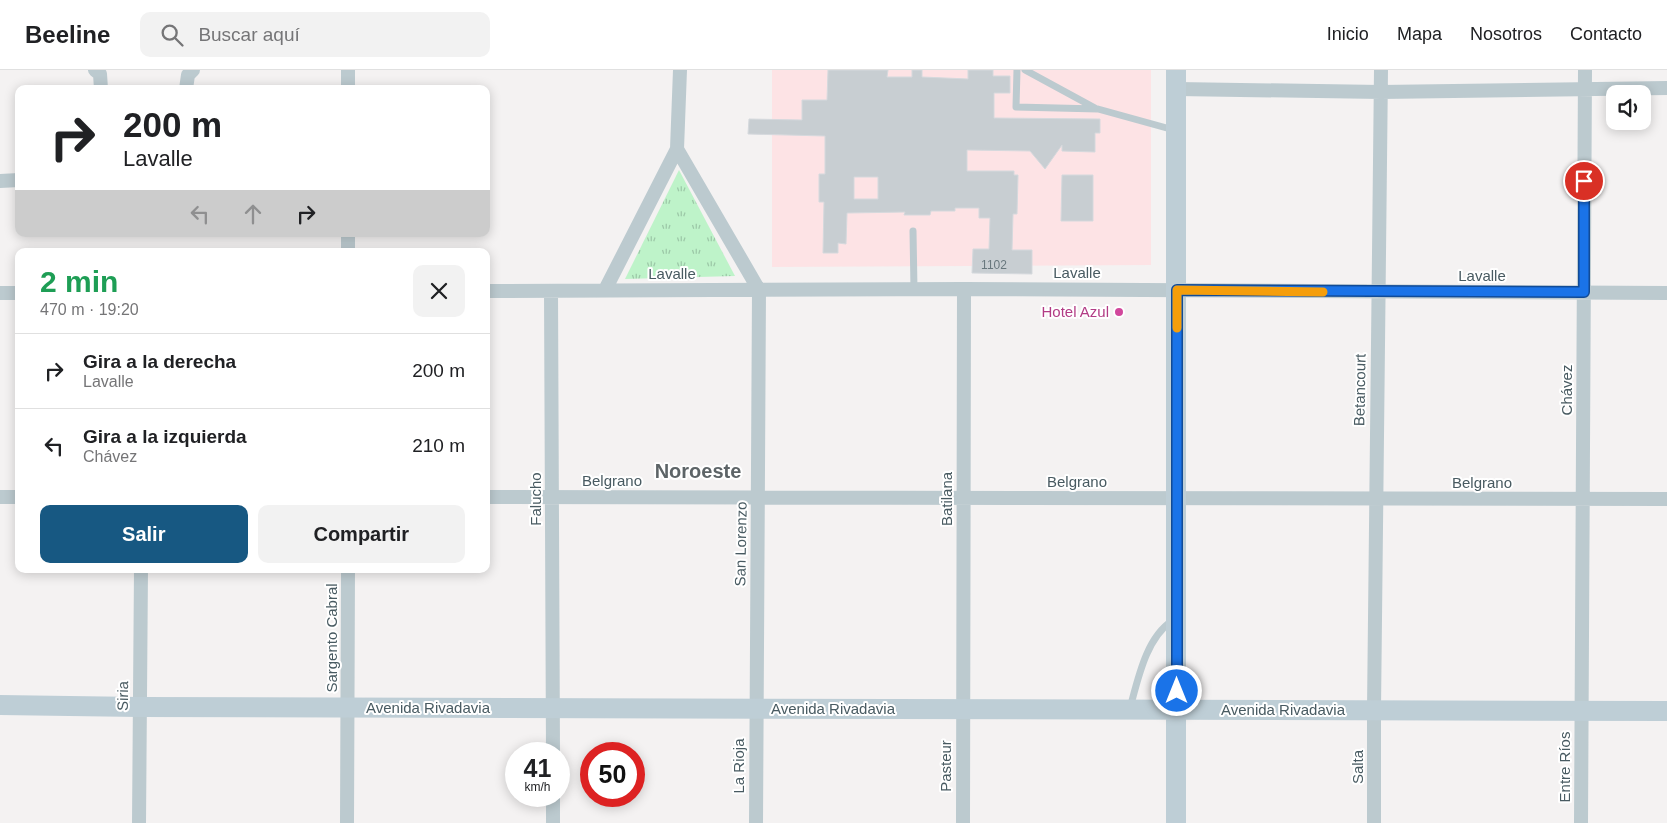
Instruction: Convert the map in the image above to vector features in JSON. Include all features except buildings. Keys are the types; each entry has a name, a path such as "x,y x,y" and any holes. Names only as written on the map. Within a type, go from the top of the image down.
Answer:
{"main road":[{"path":"1176,80 1176,823"},
{"name":"Avenida Rivadavia","path":"0,705 1667,711"}],"street":[{"path":"95,70 100,74 101,85"},
{"path":"187,85 188,75 193,70"},
{"path":"348,70 348,85"},
{"path":"605,290 677,150 680,70"},
{"name":"Betancourt","path":"1374,710 1381,70"},
{"name":"Chávez","path":"1581,711 1585,70"},
{"path":"1176,80 1381,92 1667,88"},
{"path":"677,150 760,290"},
{"path":"0,180 15,180"},
{"name":"Lavalle","path":"490,291 964,289 1667,293"},
{"name":"Batilana","path":"962,709 964,289"},
{"name":"Falucho","path":"551,290 553,742"},
{"name":"San Lorenzo","path":"756,709 760,290"},
{"path":"0,293 15,293"},
{"path":"0,497 15,497"},
{"name":"Belgrano","path":"490,498 1667,499"},
{"name":"Siria","path":"139,823 141,573"},
{"name":"Sargento Cabral","path":"348,573 348,823"},
{"name":"La Rioja","path":"756,709 756,823"},
{"name":"Pasteur","path":"962,709 962,823"},
{"name":"Salta","path":"1374,710 1374,823"},
{"name":"Entre Ríos","path":"1581,711 1581,823"},
{"path":"553,807 553,823"}],"lane":[{"path":"1017,70 1016,107 1098,109"},
{"path":"1025,70 1098,109 1176,131"},
{"path":"913,231 914,289"},
{"path":"1130,710 1141,668 1159,632 1177,618"}],"shaded area":[{"path":"772,70 1151,70 1151,265 772,267"}],"green space":[{"path":"679,170 735,276 625,279"}],"slow traffic":[{"path":"1177,328 1177,290 1323,292"}],"place":[{"name":"Hotel Azul","path":"1119,312"}],"district":[{"name":"Noroeste","path":"698,471"}],"route":[{"path":"1177,691 1177,290 1584,292 1584,181"}]}
